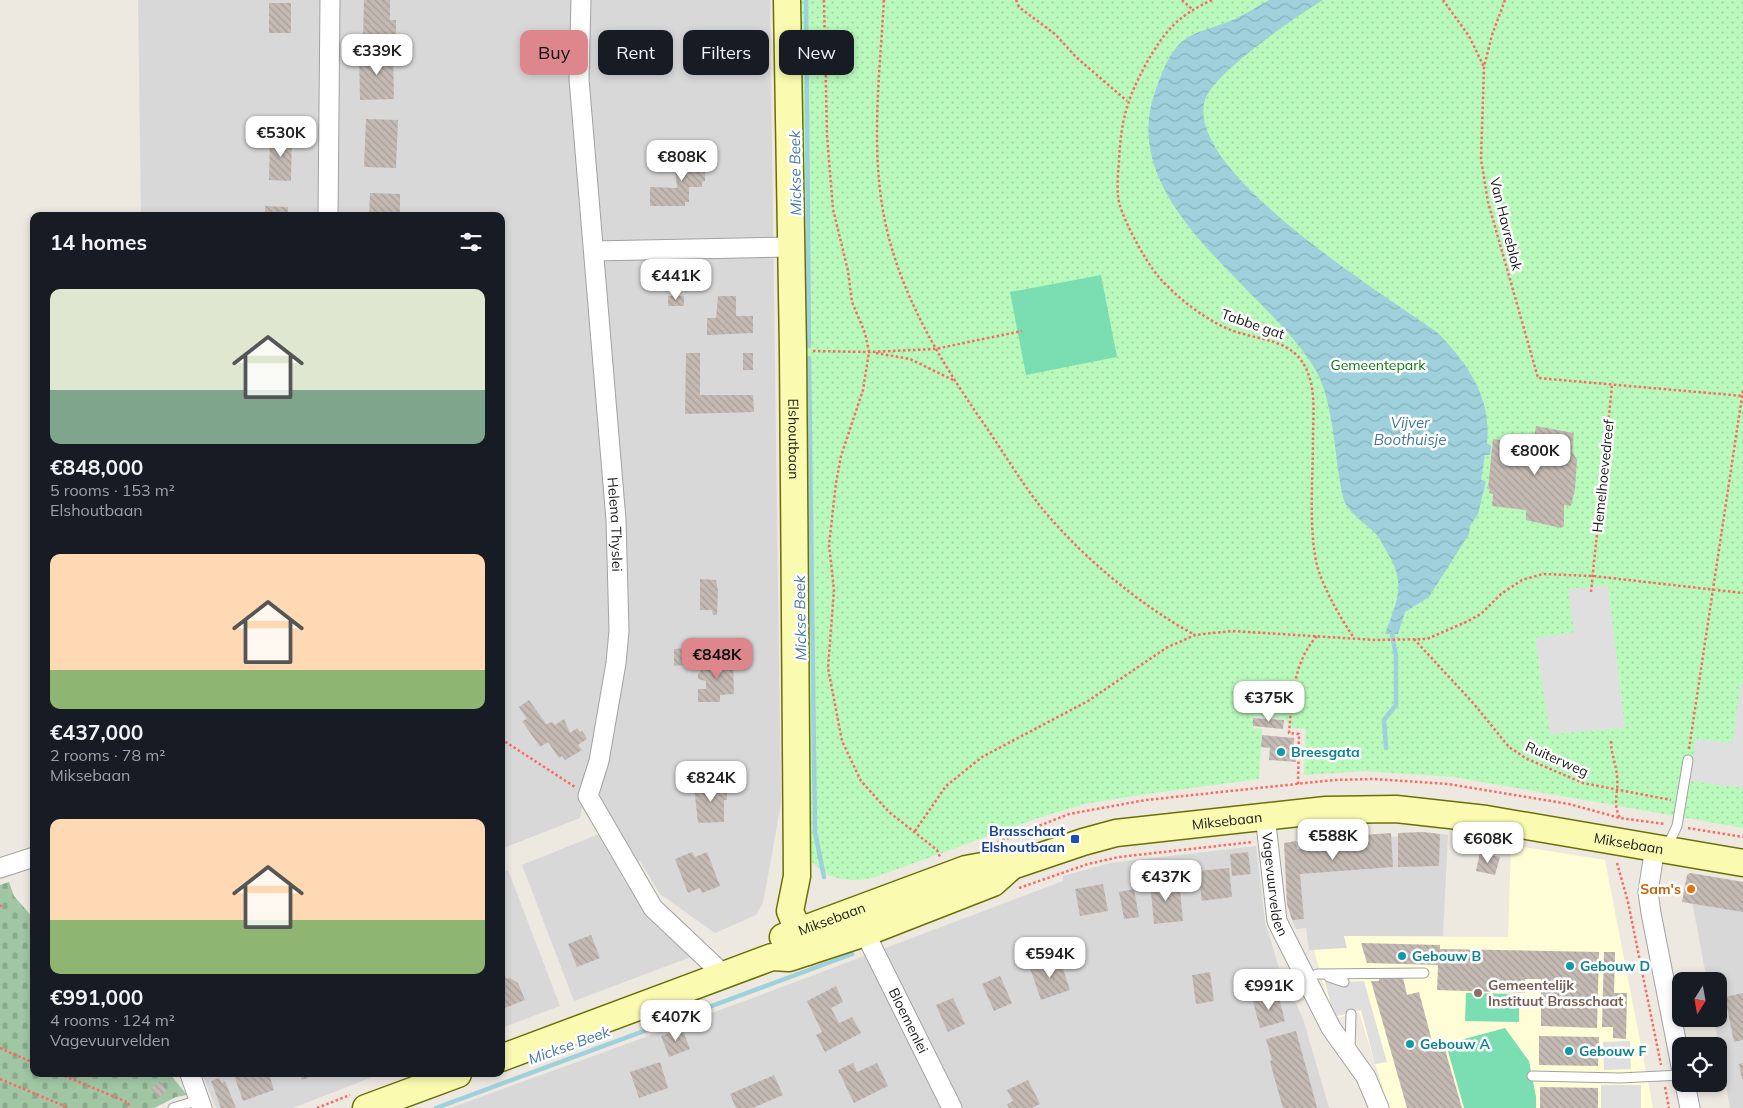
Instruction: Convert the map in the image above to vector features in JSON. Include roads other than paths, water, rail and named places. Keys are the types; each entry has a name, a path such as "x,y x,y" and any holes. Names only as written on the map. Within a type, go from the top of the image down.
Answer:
{"main road":[{"name":"Elshoutbaan","path":"787,0 796,876 810,905 811,939"},
{"name":"Miksebaan","path":"811,939 865,933 1084,842 1116,834 1267,828 1326,810 1416,810 1618,829 1660,848 1743,863"},
{"name":"Miksebaan","path":"505,1057 725,976 772,956 789,958 811,939 877,903 956,873 1001,876"},
{"path":"373,1103 449,1077"}],"street":[{"path":"328,212 330,0"},
{"name":"Helena Thyslei","path":"581,0 579,79 616,520 619,631 616,663 599,761 588,796 653,908 725,976"},
{"path":"594,251 791,247"},
{"name":"Vagevuurvelden","path":"1267,828 1278,921 1309,972 1331,1028 1366,1078 1379,1108"},
{"path":"1660,848 1648,892 1675,1037"},
{"path":"0,868 30,858"},
{"path":"865,933 865,926 877,903"},
{"name":"Bloemenlei","path":"865,933 952,1108"},
{"path":"191,1077 201,1104"},
{"path":"1687,1092 1690,1108"}],"lane":[{"path":"1660,848 1677,826 1688,760"},
{"path":"1309,972 1424,973"},
{"path":"1309,972 1344,982"},
{"path":"1350,1055 1351,1014"},
{"path":"1532,1076 1672,1076"},
{"path":"173,1108 201,1104"}],"water":[{"name":"Vijver Boothuisje","path":"1269,0 1323,0 1257,46 1223,75 1211,89 1205,100 1207,129 1225,162 1256,196 1294,230 1336,262 1438,333 1459,357 1476,383 1486,411 1487,443 1491,446 1490,455 1485,455 1481,480 1486,481 1478,514 1470,526 1469,534 1429,597 1405,612 1398,634 1385,634 1398,594 1397,575 1394,565 1378,536 1354,515 1344,501 1327,398 1322,383 1315,369 1293,338 1202,242 1175,208 1156,172 1148,133 1155,92 1166,64 1178,45 1194,34 1235,19"}],"waterway":[{"name":"Mickse Beek","path":"806,0 809,346"},
{"name":"Mickse Beek","path":"809,358 815,832 824,877"},
{"path":"1386,748 1384,720 1396,705 1396,656 1392,634"},
{"name":"Mickse Beek","path":"436,1108 852,954"}],"place":[{"name":"Breesgata","path":"1281,752"},
{"name":"Brasschaat Elshoutbaan","path":"1075,839"},
{"name":"Sam's","path":"1691,889"},
{"name":"Gebouw B","path":"1402,956"},
{"name":"Gebouw D","path":"1570,966"},
{"name":"Gemeentelijk Instituut Brasschaat","path":"1478,993"},
{"name":"Gebouw A","path":"1410,1044"},
{"name":"Gebouw F","path":"1569,1051"}],"park label":[{"name":"Gemeentepark","path":"1378,365"}]}
